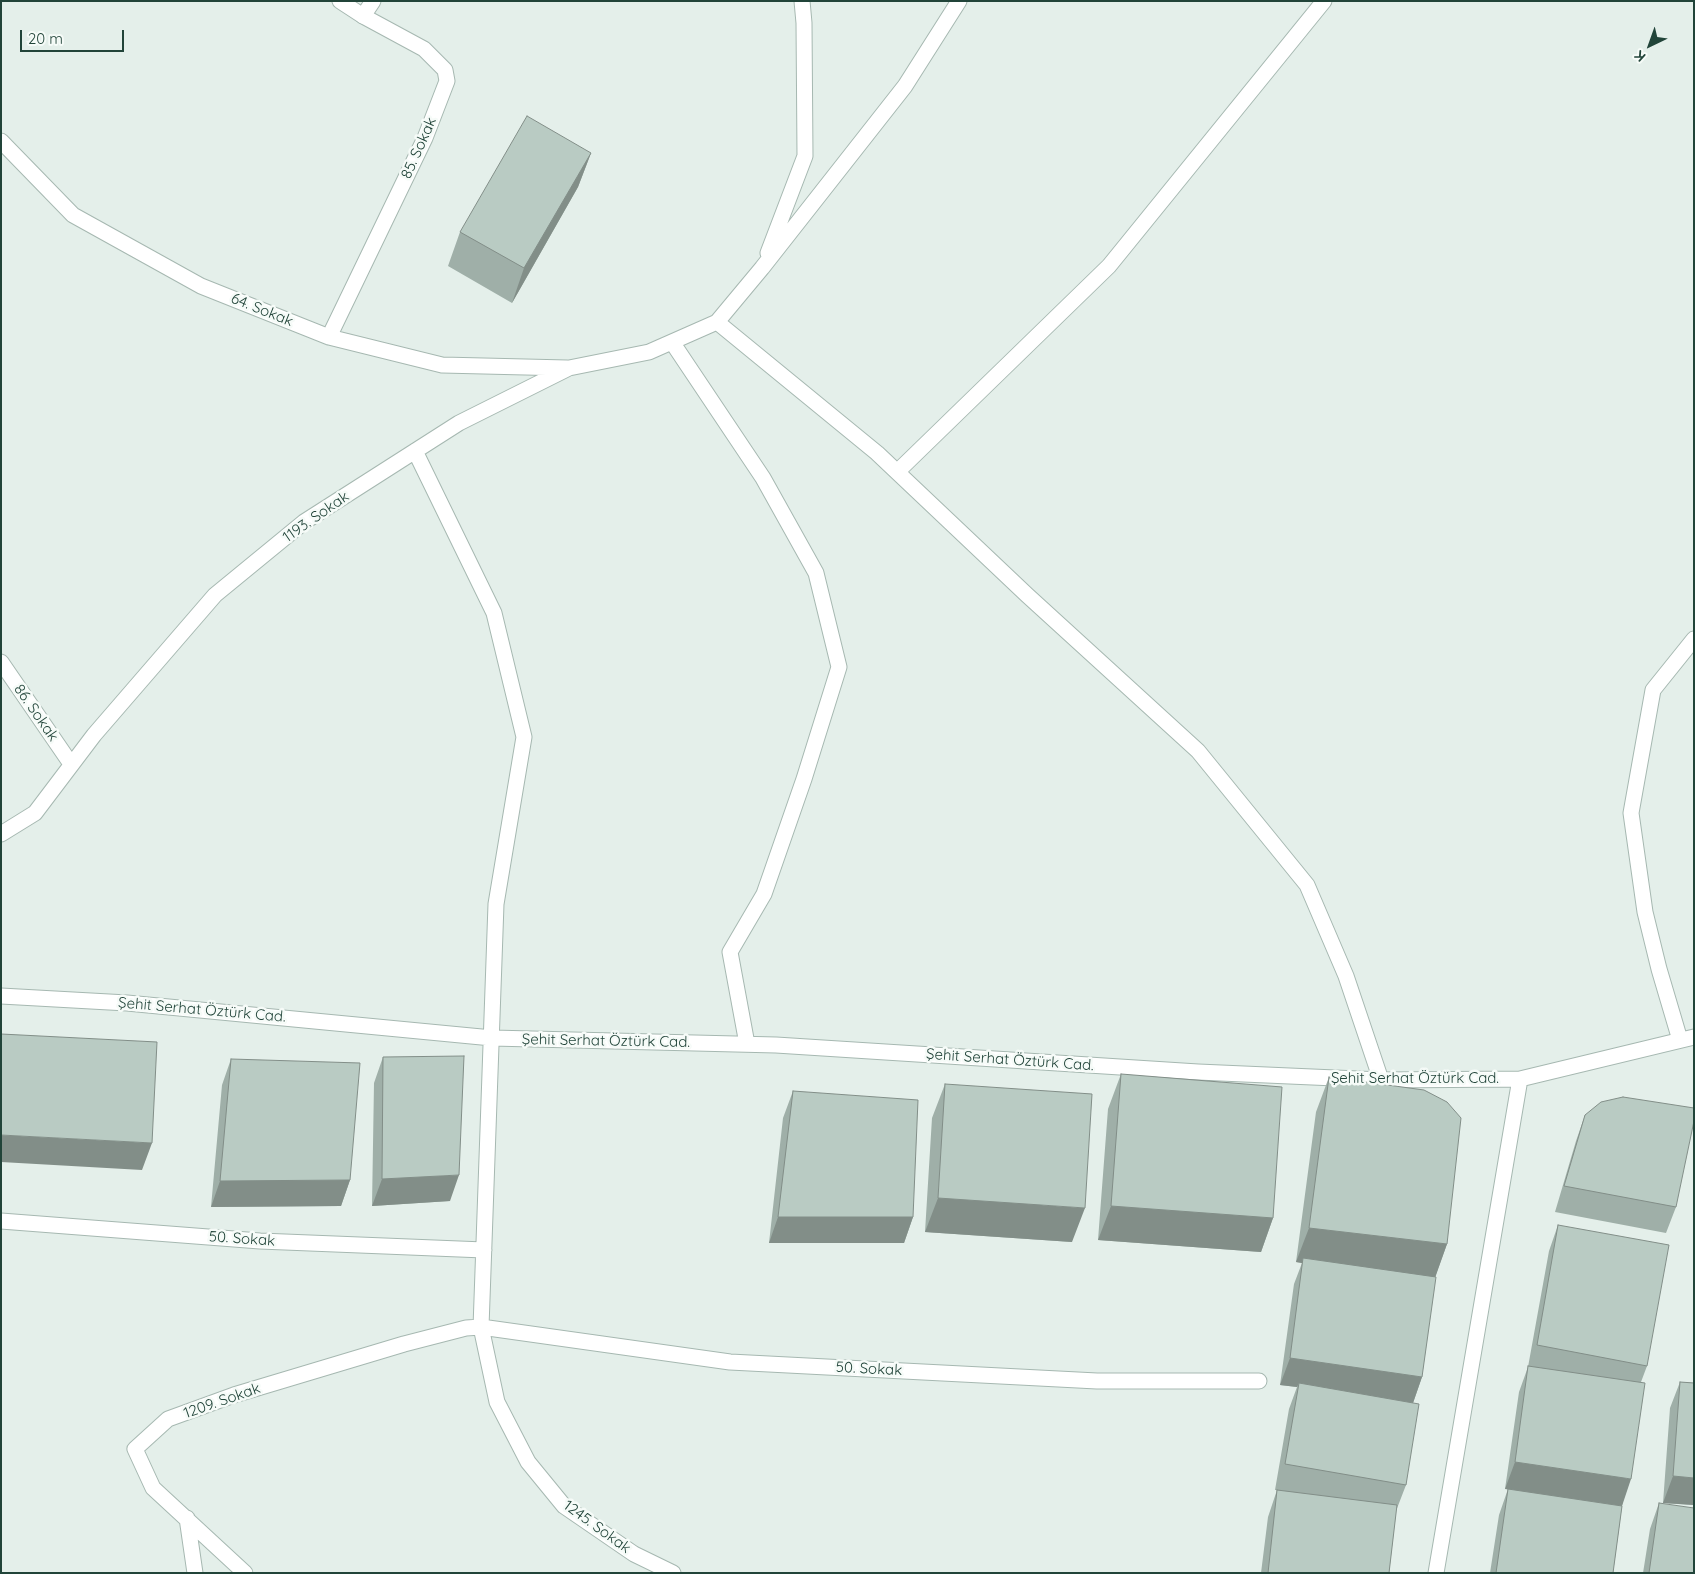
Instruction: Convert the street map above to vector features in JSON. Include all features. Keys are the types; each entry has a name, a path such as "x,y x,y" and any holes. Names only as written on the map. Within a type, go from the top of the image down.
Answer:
{"street":[{"name":"85. Sokak","path":"329,337 425,138 447,81 445,70 424,49 363,16 340,1"},
{"path":"363,16 373,1"},
{"path":"762,268 805,156 804,24 802,1"},
{"path":"959,1 905,86 762,268 717,322 877,453 1198,752 1308,885 1346,976 1381,1080"},
{"path":"898,472 1109,266 1324,1"},
{"name":"64. Sokak","path":"1,141 73,215 201,286 329,337 442,365 569,368"},
{"name":"1193. Sokak","path":"1,834 35,814 94,735 215,595 304,522 459,423 569,368 649,352 717,322"},
{"path":"672,342 763,478 816,573 839,667 804,779 764,894 730,952 747,1044"},
{"name":"1245. Sokak","path":"415,451 494,613 524,737 496,904 481,1327 497,1402 528,1462 564,1506 634,1554 673,1573"},
{"path":"1520,1079 1687,1039 1659,969 1645,912 1631,813 1653,690 1694,639"},
{"name":"86. Sokak","path":"1,662 72,764"},
{"name":"Şehit Serhat Öztürk Cad.","path":"1,996 127,1003 492,1038 776,1045 1198,1072 1381,1080 1520,1079 1436,1573"},
{"name":"50. Sokak","path":"1,1221 260,1240 484,1250"},
{"name":"50. Sokak","path":"481,1327 730,1362 1098,1381 1259,1381"},
{"name":"1209. Sokak","path":"245,1573 153,1488 135,1449 168,1419 234,1395 404,1344 466,1328 481,1327"},
{"path":"187,1518 195,1573"}],"building":[{"path":"527,116 591,153 524,268 460,232"},
{"path":"1,1034 157,1042 152,1143 1,1135"},
{"path":"464,1056 459,1175 382,1179 383,1057"},
{"path":"231,1059 360,1063 350,1180 220,1181"},
{"path":"1121,1074 1282,1087 1273,1218 1111,1206"},
{"path":"1329,1077 1424,1090 1447,1102 1461,1118 1447,1244 1309,1228"},
{"path":"945,1084 1092,1094 1085,1208 938,1198"},
{"path":"793,1091 918,1100 913,1217 778,1217"},
{"path":"1623,1097 1694,1108 1694,1121 1676,1207 1564,1186 1585,1115 1601,1102"},
{"path":"1558,1225 1669,1245 1647,1366 1537,1345"},
{"path":"1303,1258 1436,1277 1422,1377 1290,1358"},
{"path":"1528,1366 1645,1383 1631,1479 1515,1462"},
{"path":"1680,1382 1694,1383 1694,1478 1673,1476"},
{"path":"1299,1383 1419,1404 1406,1485 1285,1464"},
{"path":"1508,1489 1622,1506 1613,1573 1496,1573"},
{"path":"1277,1490 1397,1505 1389,1573 1268,1573"},
{"path":"1659,1503 1694,1508 1694,1573 1649,1573"}]}
